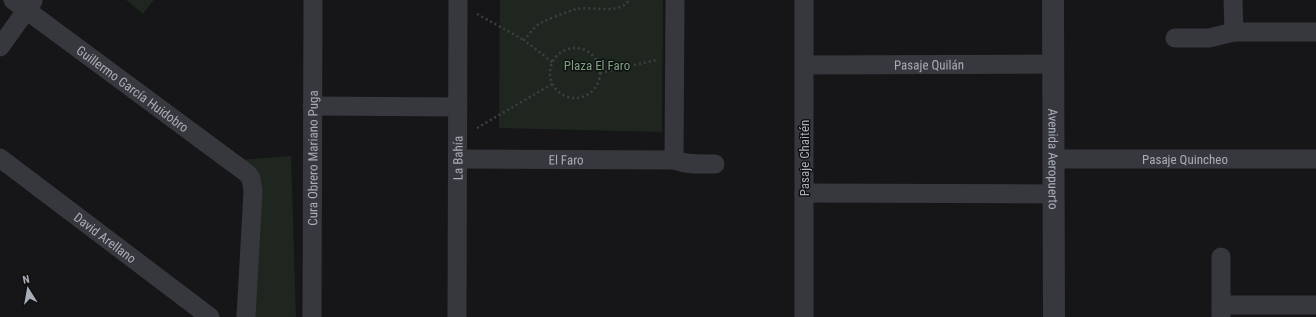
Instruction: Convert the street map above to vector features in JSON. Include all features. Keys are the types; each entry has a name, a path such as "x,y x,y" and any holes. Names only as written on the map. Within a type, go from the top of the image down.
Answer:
{"street":[{"name":"Cura Obrero Mariano Puga","path":"312,317 313,0"},
{"path":"674,160 675,0"},
{"name":"Pasaje Chaitén","path":"804,0 804,317"},
{"name":"Avenida Aeropuerto","path":"1053,0 1054,317"},
{"path":"1233,0 1234,32"},
{"name":"La Bahía","path":"457,317 458,1"},
{"path":"0,47 24,3"},
{"name":"Guillermo García Huidobro","path":"24,3 244,170 251,179 253,191 246,317"},
{"path":"1175,38 1209,38 1234,32 1316,32"},
{"name":"Pasaje Quilán","path":"804,65 1053,64"},
{"path":"312,106 458,107"},
{"name":"David Arellano","path":"0,158 210,317"},
{"name":"El Faro","path":"458,159 674,160 692,164 715,164"},
{"name":"Pasaje Quincheo","path":"1053,159 1316,159"},
{"path":"804,194 1054,194"},
{"path":"1221,257 1221,311 1316,305"}],"path":[{"path":"524,40 539,24 576,9 614,9 626,4 629,0"},
{"path":"458,1 524,40 552,62"},
{"path":"570,48 581,48 591,53 598,62 600,73 598,84 591,93 580,98 569,98 559,93 552,84 549,73 552,62 559,53 570,48"},
{"path":"600,73 674,55"},
{"path":"458,140 552,84"}],"green space":[{"path":"126,0 154,0 143,14"},
{"name":"Plaza El Faro","path":"500,0 663,0 662,132 499,128"},
{"path":"291,156 296,317 252,317 258,176 239,160"}]}
